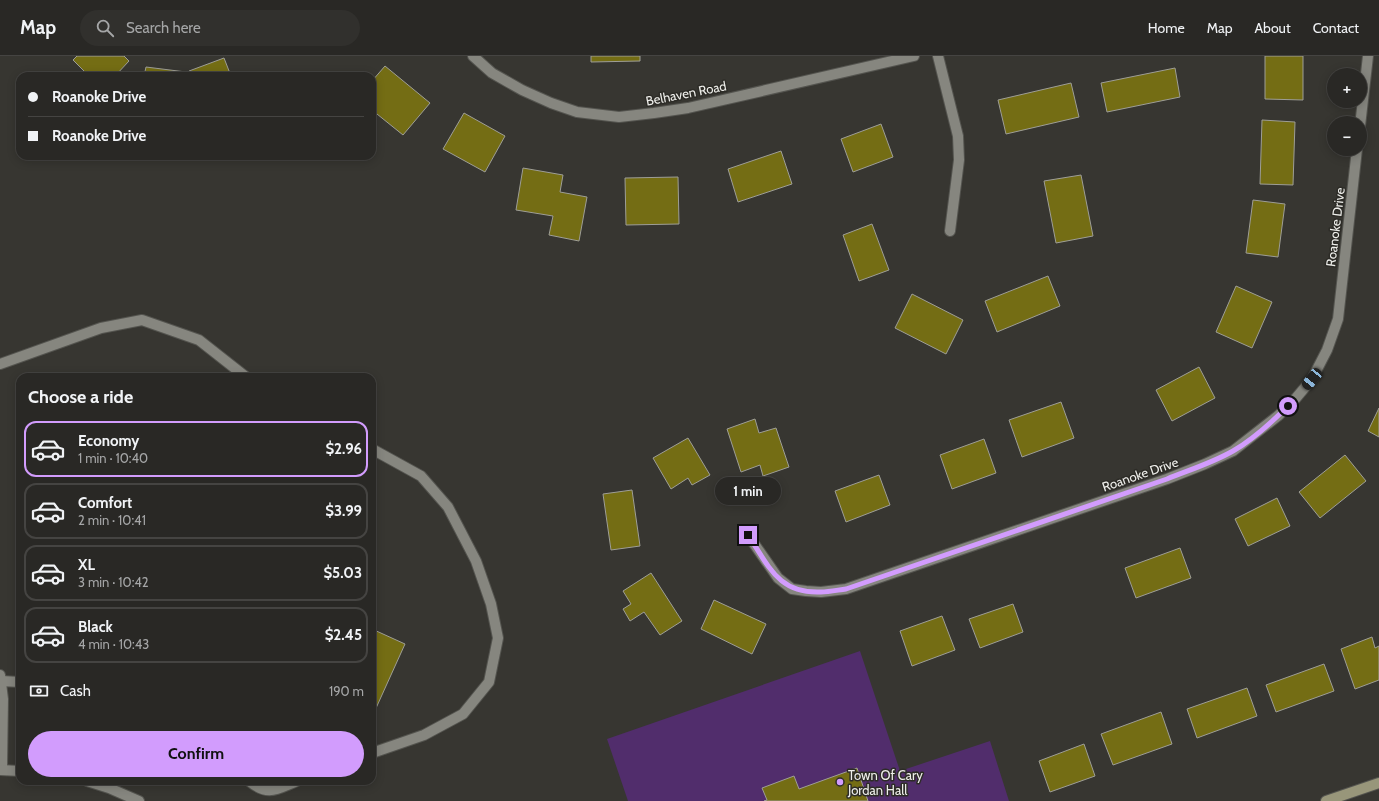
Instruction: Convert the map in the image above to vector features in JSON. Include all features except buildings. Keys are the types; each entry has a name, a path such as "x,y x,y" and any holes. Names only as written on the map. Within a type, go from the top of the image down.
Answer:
{"main road":[{"path":"1326,801 1379,783"}],"street":[{"name":"Belhaven Road","path":"473,56 492,73 522,90 551,103 577,112 619,117 688,108 914,56"},
{"path":"938,56 958,136 959,160 950,231"},
{"path":"1361,116 1368,56"},
{"name":"Roanoke Drive","path":"748,535 778,578 792,589 821,592 846,589 1167,479 1233,451 1279,415 1296,398 1312,379 1327,350 1338,319 1356,156"},
{"path":"0,364 101,328 142,320 199,340 241,373"},
{"path":"376,451 421,476 448,507 476,561 491,604 498,638 489,682 463,714 424,735 376,752"},
{"path":"16,681 0,678 3,699 1,770 16,772"},
{"path":"100,785 139,801"},
{"path":"254,785 270,791 286,785"}],"shaded area":[{"path":"860,651 900,771 990,741 1009,801 628,801 607,739"}],"place":[{"name":"Town Of Cary Jordan Hall","path":"840,782"}],"route":[{"path":"748,535 778,578 792,589 821,592 846,589 1167,479 1204,464 1233,451 1279,415 1288,406"}]}
